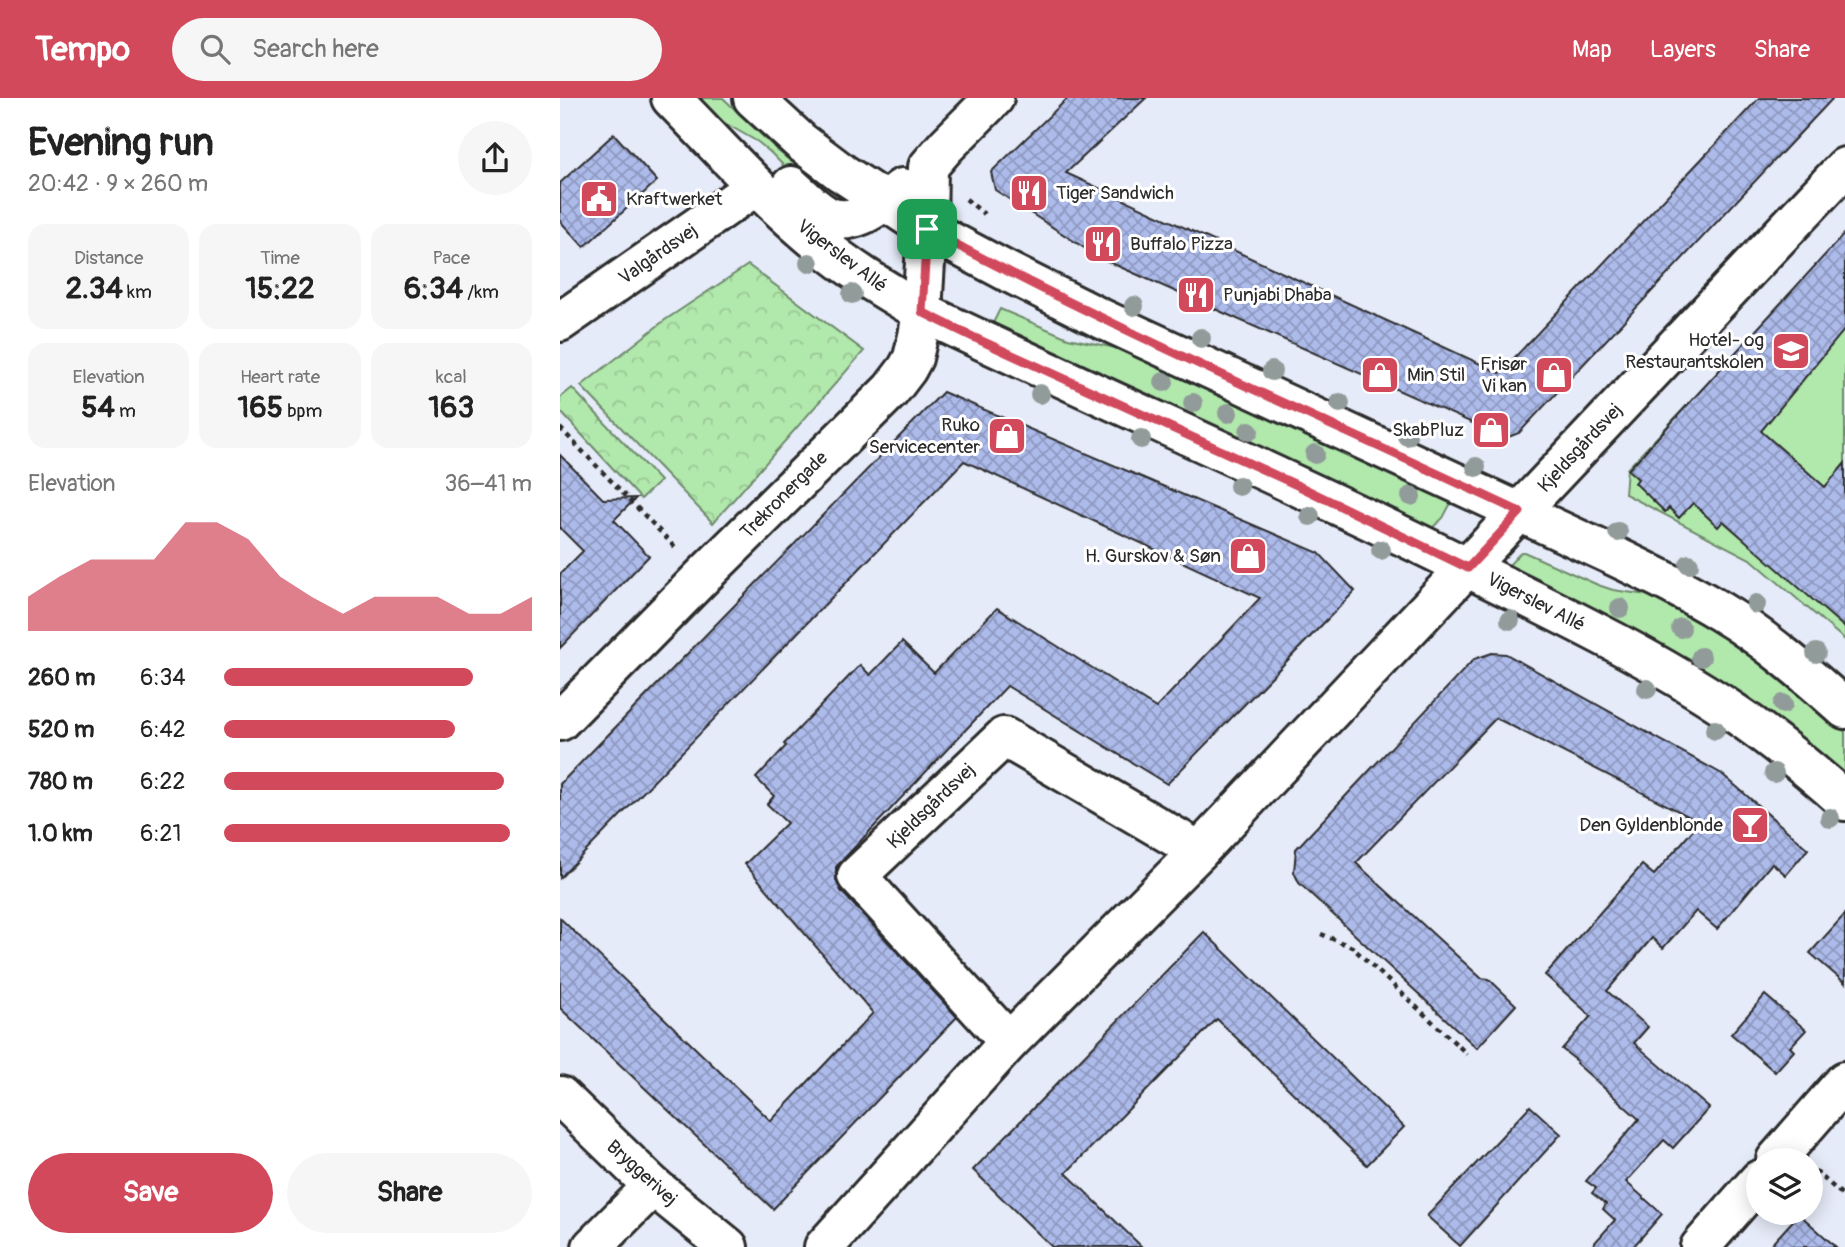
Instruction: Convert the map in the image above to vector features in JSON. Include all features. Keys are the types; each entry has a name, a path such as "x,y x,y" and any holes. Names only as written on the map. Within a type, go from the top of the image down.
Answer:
{"street":[{"name":"Vigerslev Allé","path":"671,98 756,186 827,250 922,312 1301,487 1576,622 1696,689 1765,735 1845,801"},
{"path":"753,98 801,142 842,173 927,229 1086,311 1648,572 1722,613 1770,646 1845,709"},
{"name":"Vigerslev Allé","path":"709,136 763,161 830,218 854,219 885,201 928,167 946,145 994,98"},
{"name":"Trekronergade","path":"560,721 702,576 891,390 907,369 913,358 922,312 928,167"},
{"name":"Kjeldsgårdsvej","path":"824,1247 1009,1042 1199,851 1845,167"},
{"name":"Valgårdsvej","path":"560,322 756,186"},
{"name":"Kjeldsgårdsvej","path":"1009,1042 857,876 1004,737 1199,851"},
{"path":"1786,1148 1845,1081"},
{"name":"Bryggerivej","path":"560,1096 653,1186 728,1247"},
{"path":"592,1247 653,1186"},
{"path":"1700,1247 1746,1195"}],"path":[{"path":"560,428 702,576"},
{"path":"1321,934 1352,947 1467,1054"},
{"path":"1823,1178 1845,1197"}],"green space":[{"path":"696,98 723,98 778,151 821,185 812,194 758,142 723,122"},
{"name":"Hotel- og Restaurantskolen","path":"1845,237 1845,640 1752,560 1625,494 1627,469"},
{"path":"748,265 864,351 713,523 581,386 665,320"},
{"path":"1000,309 1068,338 1130,351 1452,501 1443,518 1431,529 992,325"},
{"path":"572,388 660,481 641,499 560,411 560,398"},
{"path":"1521,552 1613,590 1654,596 1718,630 1769,667 1845,732 1845,778 1512,570 1510,564"}],"building":[{"path":"1068,98 1146,98 1066,173 1500,373 1759,98 1833,98 1519,433 1506,438 1100,258 995,190 991,172"},
{"name":"Kraftwerket","path":"614,134 657,181 584,247 560,221 560,183"},
{"name":"Hotel- og Restaurantskolen","path":"1845,233 1845,329 1761,431 1825,487 1845,463 1845,628 1723,521 1718,527 1693,503 1679,518 1669,508 1665,512 1635,483 1638,479 1628,470"},
{"path":"943,392 1319,553 1355,591 1167,784 1007,686 836,867 836,880 841,891 957,1017 773,1209 560,1008 560,918 771,1121 873,1013 745,864 787,823 767,804 774,796 756,778 786,746 784,744 860,665 870,675 902,642 934,673 997,608 1156,708 1260,598 964,461 560,878 560,784"},
{"path":"560,455 603,499 636,498 614,520 649,556 560,648 560,574 583,551 560,528"},
{"path":"1492,653 1506,654 1722,774 1808,849 1786,875 1772,863 1717,929 1696,911 1663,948 1652,938 1607,991 1648,1027 1634,1043 1709,1108 1673,1148 1664,1140 1626,1182 1662,1214 1633,1247 1591,1247 1615,1220 1603,1209 1606,1204 1592,1193 1596,1188 1586,1181 1639,1119 1562,1049 1591,1016 1545,975 1642,865 1654,875 1700,822 1496,718 1356,863 1481,978 1489,979 1516,1005 1477,1048 1299,883 1294,872 1296,849 1474,659"},
{"path":"1845,914 1845,983 1810,953"},
{"path":"1204,932 1404,1127 1367,1165 1217,1019 1066,1173 1142,1247 1052,1247 973,1170"},
{"path":"1765,995 1806,1030 1790,1047 1794,1051 1775,1072 1731,1034"},
{"path":"1530,1106 1561,1134 1460,1246 1427,1216"},
{"path":"1789,1225 1811,1225 1836,1247 1769,1247"}],"place":[{"name":"Tiger Sandwich","path":"1029,193"},
{"name":"Kraftwerket","path":"599,199"},
{"name":"Buffalo Pizza","path":"1103,244"},
{"name":"Punjabi Dhaba","path":"1196,295"},
{"name":"Hotel- og Restaurantskolen","path":"1791,351"},
{"name":"Min Stil","path":"1380,375"},
{"name":"Frisør Vi kan","path":"1554,375"},
{"name":"SkabPluz","path":"1491,430"},
{"name":"Ruko Servicecenter","path":"1007,436"},
{"name":"H. Gurskov & Søn","path":"1248,556"},
{"name":"Den Gyldenblonde","path":"1750,825"}],"route":[{"path":"927,229 1098,317 1520,512 1468,568 1301,487 973,337 922,312 927,229"}]}
